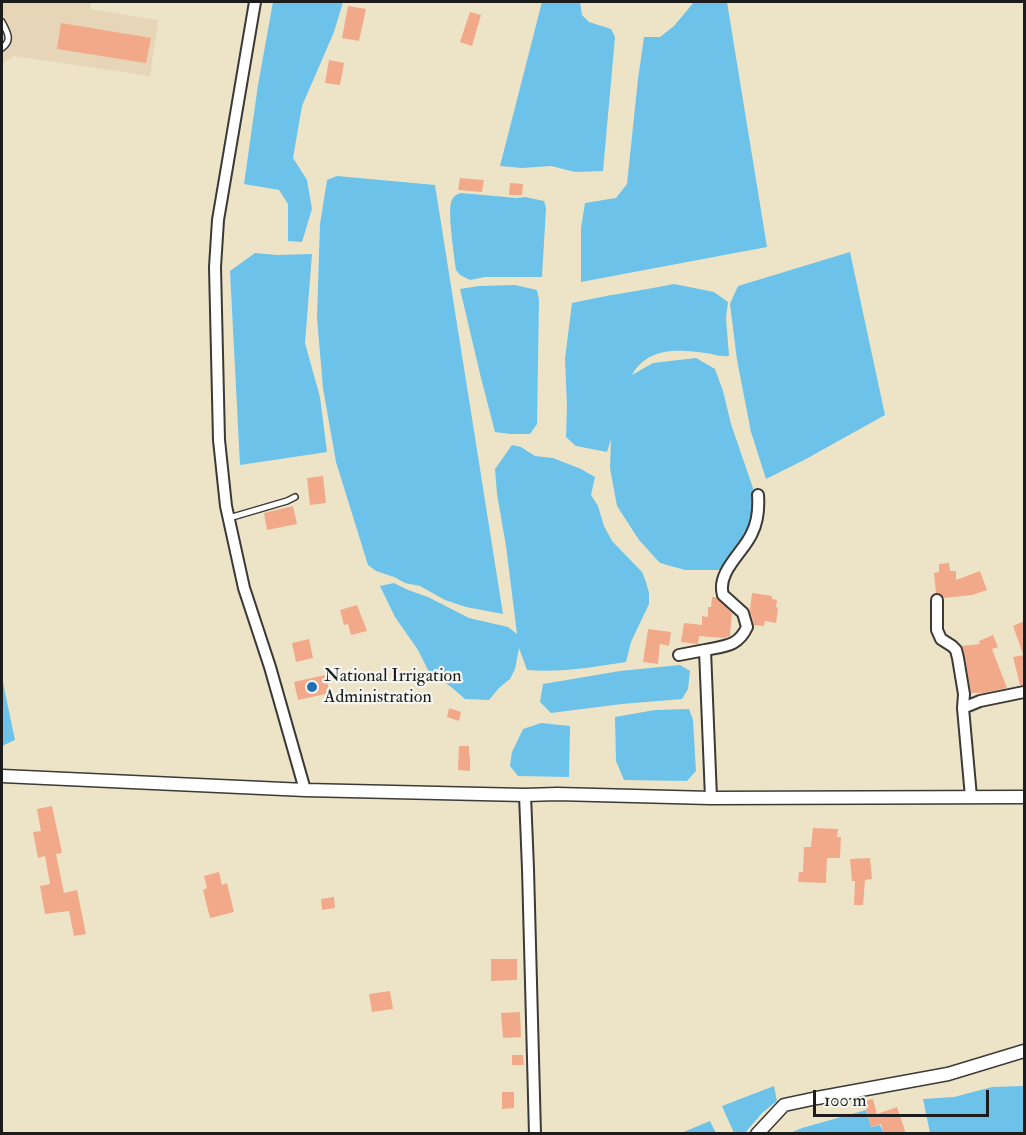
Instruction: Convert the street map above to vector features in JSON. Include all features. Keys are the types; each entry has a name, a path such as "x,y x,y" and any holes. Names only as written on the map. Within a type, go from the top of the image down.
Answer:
{"street":[{"path":"255,2 218,219 215,267 219,440 226,506 244,588 270,667 305,790"},
{"path":"679,655 733,644 741,639 747,627 743,613 723,595 722,584 728,567 754,529 758,518 758,495"},
{"path":"937,600 937,630 940,639 956,650 958,658 964,694 963,708 971,797"},
{"path":"705,650 711,798"},
{"path":"963,708 980,701 1024,692"},
{"path":"2,776 305,790 525,795 711,798 1024,797"},
{"path":"525,795 535,1134"},
{"path":"757,1134 784,1105 948,1074 1024,1051"}],"lane":[{"path":"2,22 9,40 2,48"},
{"path":"229,518 295,497"}],"shaded area":[{"path":"2,2 91,2 90,9 158,20 150,76 14,56 2,64"}],"water":[{"path":"273,2 343,2 334,32 302,106 293,158 307,180 312,209 302,242 288,241 288,204 279,190 244,184"},
{"path":"542,2 580,2 582,15 589,22 611,29 615,37 603,171 575,172 551,166 522,168 500,166"},
{"path":"694,2 727,2 767,247 581,282 581,228 585,203 616,198 627,184 644,37 660,37 674,26"},
{"path":"337,176 435,185 503,614 466,607 445,600 420,586 405,583 376,571 368,565 336,462 323,388 317,318 320,224 327,180"},
{"path":"461,193 525,197 544,201 546,208 542,277 485,277 470,280 460,275 456,270 450,208 453,199"},
{"path":"850,252 885,415 766,479 751,432 737,360 730,304 738,286"},
{"path":"255,253 312,254 305,343 320,397 327,452 240,465 230,271"},
{"path":"674,284 714,292 728,302 726,318 729,356 685,351 665,352 646,359 632,375 653,363 696,358 715,369 753,488 754,516 741,543 720,570 685,570 660,563 639,540 617,506 610,468 611,439 607,452 576,446 566,437 565,359 572,303"},
{"path":"515,285 537,290 539,300 537,424 530,434 495,432 460,289"},
{"path":"512,445 521,447 535,456 553,458 595,477 591,495 598,506 604,526 612,541 642,572 649,593 649,604 631,642 626,662 589,668 527,670 519,648 515,669 510,679 489,700 465,699 450,686 430,674 418,650 395,617 380,586 394,583 469,618 508,627 517,634 495,469"},
{"path":"680,665 690,671 688,689 682,699 551,713 540,702 543,684 620,671"},
{"path":"2,678 15,740 2,746"},
{"path":"689,709 693,720 696,771 687,781 624,780 616,761 615,717 655,710"},
{"path":"541,723 570,726 569,777 518,776 510,766 512,752 523,729"},
{"path":"774,1086 777,1101 762,1113 745,1133 734,1133 722,1106"},
{"path":"1024,1086 1024,1133 930,1133 923,1099 954,1097 992,1087"},
{"path":"866,1110 871,1127 880,1125 884,1133 790,1133 802,1128"},
{"path":"710,1121 716,1133 681,1133"}],"building":[{"path":"348,6 366,9 359,41 342,38"},
{"path":"470,12 481,15 472,46 460,42"},
{"path":"61,23 151,38 146,63 57,49"},
{"path":"329,60 344,63 340,85 325,83"},
{"path":"460,178 484,180 482,192 458,190"},
{"path":"510,183 523,184 522,195 509,195"},
{"path":"323,476 326,503 310,505 307,478"},
{"path":"293,506 297,524 267,530 264,513"},
{"path":"949,563 950,571 956,571 956,580 980,571 987,590 972,595 944,598 941,594 936,593 934,573 939,572 939,564"},
{"path":"752,593 772,596 772,599 777,600 776,623 765,621 764,626 754,625 750,610"},
{"path":"712,597 716,597 732,613 730,636 724,638 699,636 698,644 681,642 684,623 702,625 702,616 708,617 708,607 711,607"},
{"path":"357,605 367,631 351,635 348,624 344,625 340,610"},
{"path":"1024,621 1024,654 1023,654 1013,626"},
{"path":"648,629 671,632 669,646 660,644 658,664 643,662"},
{"path":"993,635 998,647 992,649 1007,688 971,693 962,646 980,644 979,641"},
{"path":"309,639 313,658 296,662 292,643"},
{"path":"1024,655 1024,685 1020,685 1013,657"},
{"name":"National Irrigation Administration","path":"325,675 330,693 298,700 294,682"},
{"path":"449,708 461,712 459,721 447,717"},
{"path":"459,746 469,746 470,771 458,770"},
{"path":"52,806 62,853 56,854 64,893 77,890 86,934 74,936 69,911 45,914 40,886 50,884 45,856 38,858 33,832 41,831 37,809"},
{"path":"813,828 838,829 837,837 841,837 840,858 827,858 826,883 798,882 799,872 803,872 804,847 811,847"},
{"path":"870,858 872,879 865,880 863,905 854,905 855,881 852,881 850,859"},
{"path":"219,872 222,885 227,883 234,912 210,918 203,890 207,888 204,876"},
{"path":"334,897 335,908 322,910 321,899"},
{"path":"491,959 517,959 517,980 491,981"},
{"path":"390,991 393,1009 372,1012 369,994"},
{"path":"520,1012 521,1037 503,1038 501,1013"},
{"path":"512,1055 523,1055 524,1065 512,1065"},
{"path":"502,1092 514,1092 514,1108 502,1109"},
{"path":"873,1099 877,1114 897,1107 906,1134 884,1134 881,1124 871,1127 864,1101"}],"place":[{"name":"National Irrigation Administration","path":"312,687"}]}
